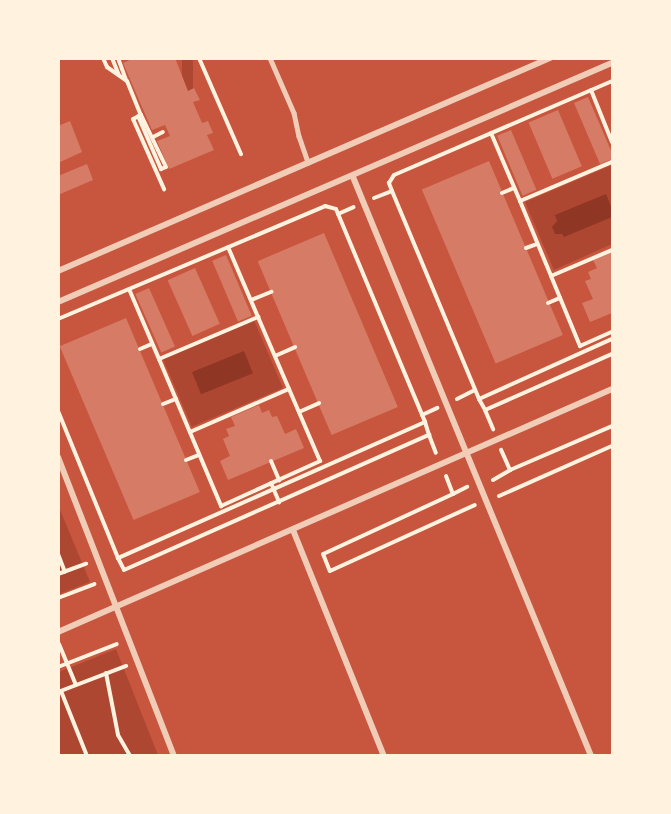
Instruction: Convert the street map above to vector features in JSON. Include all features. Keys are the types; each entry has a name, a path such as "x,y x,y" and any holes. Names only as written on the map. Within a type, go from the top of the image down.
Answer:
{"street":[{"path":"58,272 550,58"},
{"path":"58,302 353,177 612,63"},
{"path":"353,177 591,756"},
{"path":"58,633 612,389"},
{"path":"58,457 174,756"},
{"path":"293,530 384,756"}],"lane":[{"path":"270,58 294,113 298,136 308,162"}],"path":[{"path":"103,58 107,67 127,81"},
{"path":"112,58 119,76"},
{"path":"198,58 241,154"},
{"path":"119,59 139,116 161,169 166,167 153,137 139,116"},
{"path":"612,81 394,175 389,183 485,410 612,354"},
{"path":"591,90 612,142"},
{"path":"139,116 133,119 164,189"},
{"path":"153,137 163,132"},
{"path":"491,133 580,346 612,332"},
{"path":"520,201 612,162"},
{"path":"502,193 514,188"},
{"path":"338,214 392,191"},
{"path":"58,319 325,206 336,209 429,435 124,570 58,411"},
{"path":"526,248 537,244"},
{"path":"129,289 221,506 320,461 228,247"},
{"path":"551,276 612,250"},
{"path":"251,300 271,292"},
{"path":"548,303 560,298"},
{"path":"159,359 258,317"},
{"path":"479,399 612,339"},
{"path":"140,349 152,344"},
{"path":"275,356 295,347"},
{"path":"190,432 238,409 289,389"},
{"path":"163,404 176,399"},
{"path":"299,412 319,403"},
{"path":"118,558 425,422"},
{"path":"510,470 612,426"},
{"path":"499,496 612,447"},
{"path":"186,460 199,455"},
{"path":"271,461 279,480"},
{"path":"271,483 279,502"},
{"path":"453,494 323,554 330,571 478,504"},
{"path":"58,554 65,572"},
{"path":"58,598 94,584 82,554"},
{"path":"58,574 86,564"},
{"path":"58,644 76,685"},
{"path":"58,667 117,644"},
{"path":"87,756 60,691 126,666"},
{"path":"106,673 118,735 130,756"}],"shaded area":[{"path":"182,59 193,59 193,155 182,155"},
{"path":"612,165 612,244 554,270 525,202"},
{"path":"606,194 612,209 612,217 564,237 562,234 555,234 552,227 557,221 555,215"},
{"path":"254,320 283,388 192,427 163,359"},
{"path":"244,351 253,373 201,394 192,372"},
{"path":"58,505 90,582 59,594 58,594"},
{"path":"116,649 158,755 59,756 59,672"}],"building":[{"path":"134,58 175,58 188,91 194,88 200,100 193,102 202,123 208,121 213,133 207,135 214,150 169,169 157,141 170,136 165,125 152,130 123,63"},
{"path":"588,97 612,153 612,159 600,164 574,103"},
{"path":"558,110 582,166 552,179 529,123"},
{"path":"70,121 82,152 58,163 58,126"},
{"path":"511,130 536,190 523,196 497,136"},
{"path":"489,161 563,335 496,363 422,190"},
{"path":"87,164 93,180 58,195 58,176"},
{"path":"324,233 398,407 332,435 258,261"},
{"path":"612,251 612,313 590,322 582,303 593,299 585,281 591,279 588,272 597,268 593,260"},
{"path":"226,255 252,316 238,322 212,261"},
{"path":"195,268 220,324 192,336 168,280"},
{"path":"149,288 175,346 161,353 135,294"},
{"path":"126,318 200,492 134,520 60,346"},
{"path":"259,405 262,413 269,410 272,417 277,416 285,434 296,429 304,448 228,480 220,461 230,456 223,439 229,436 226,429 235,426 231,417"}]}
